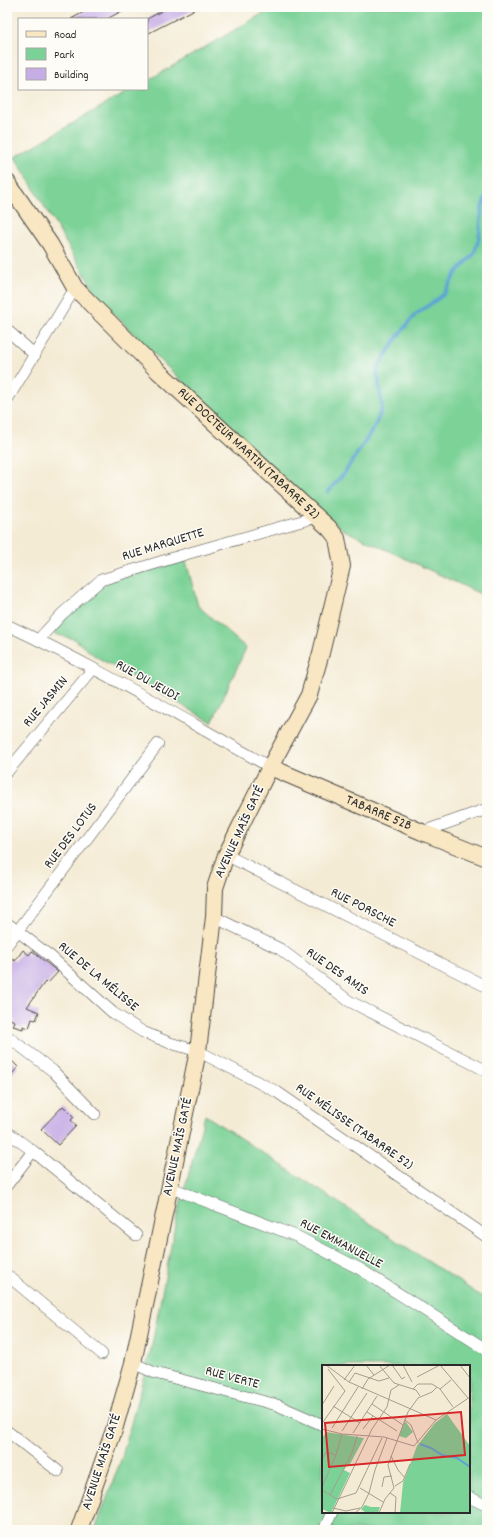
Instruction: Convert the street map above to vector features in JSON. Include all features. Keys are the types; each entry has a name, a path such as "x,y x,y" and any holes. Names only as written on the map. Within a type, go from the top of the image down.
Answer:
{"street":[{"name":"RUE DOCTEUR MARTIN (TABARRE 52)","path":"7,182 50,244 75,288 158,371 329,528 337,538 342,566 321,653 309,695 270,767"},
{"path":"7,400 75,288"},
{"path":"7,330 35,355"},
{"name":"RUE MARQUETTE","path":"39,639 62,614 101,580 316,517"},
{"name":"RUE DU JEUDI","path":"7,625 39,639 270,767"},
{"name":"RUE JASMIN","path":"7,772 93,669"},
{"name":"RUE DES LOTUS","path":"7,945 158,744"},
{"name":"TABARRE 52B","path":"270,767 487,858"},
{"name":"AVENUE MAÏS GATÉ","path":"79,1530 112,1437 133,1364 198,1051 214,917 215,888 226,855 270,767"},
{"path":"422,832 487,809"},
{"name":"RUE PORSCHE","path":"226,855 487,987"},
{"name":"RUE DES AMIS","path":"214,917 280,949 349,1001 487,1071"},
{"name":"RUE DE LA MÉLISSE","path":"7,923 50,956 113,1013 143,1032 170,1043 198,1051"},
{"path":"7,1036 53,1072 95,1114"},
{"name":"RUE MÉLISSE (TABARRE 52)","path":"198,1051 277,1092 487,1237"},
{"path":"7,1132 33,1151 136,1236"},
{"path":"7,1185 33,1151"},
{"name":"RUE EMMANUELLE","path":"169,1187 296,1236 360,1269 487,1350"},
{"path":"7,1275 102,1354"},
{"name":"RUE VERTE","path":"133,1364 156,1373 277,1405 322,1425"},
{"path":"7,1431 58,1471"},
{"path":"470,1498 487,1506"},
{"path":"324,1530 332,1513"}],"green space":[{"path":"274,7 487,7 487,597 342,529 239,438 100,300 15,157 130,90 148,90 148,80"},
{"path":"186,561 198,606 246,648 212,722 95,656 74,639 54,634 66,614 109,581"},
{"path":"205,1115 487,1300 487,1530 95,1530 122,1457 152,1345 176,1220"}],"building":[{"path":"93,7 129,7 109,18 73,18"},
{"path":"169,7 199,7 148,33 148,18"},
{"path":"23,950 29,955 32,951 58,972 47,984 45,982 27,1007 39,1012 36,1020 32,1019 29,1028 23,1026 23,1029 13,1026 15,1021 7,1018 7,963 11,958 15,961"},
{"path":"12,1061 18,1067 7,1080 7,1067"},
{"path":"63,1106 74,1117 71,1120 76,1126 58,1145 41,1129"}],"waterway":[{"path":"328,492 345,472 375,426 382,408 377,369 398,336 415,315 443,295 457,272 474,254 479,238 482,208 487,193"}]}
